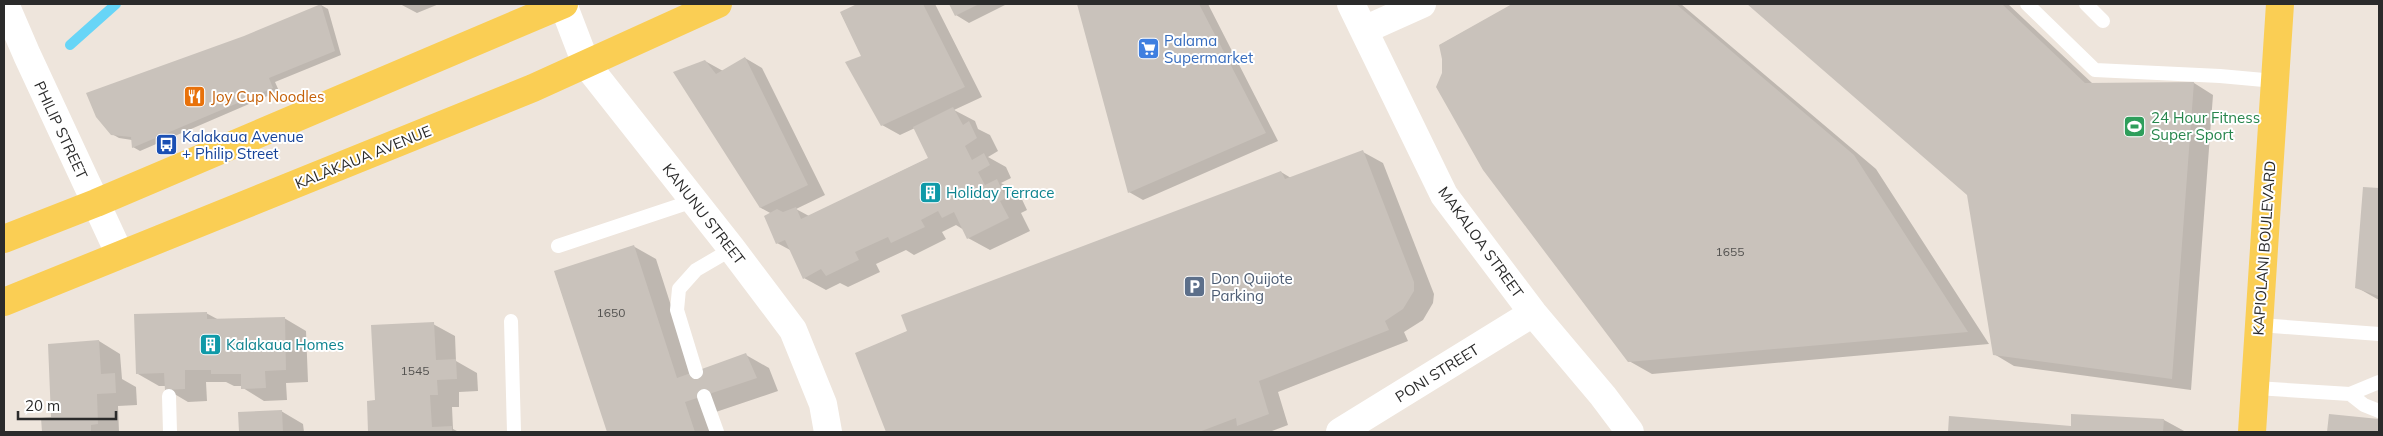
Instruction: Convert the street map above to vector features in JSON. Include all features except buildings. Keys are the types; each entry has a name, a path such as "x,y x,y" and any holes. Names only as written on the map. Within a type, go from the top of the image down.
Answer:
{"main road":[{"path":"4,239 96,203 564,4"},
{"name":"KALĀKAUA AVENUE","path":"4,302 533,88 718,4"},
{"name":"KAPIOLANI BOULEVARD","path":"2252,432 2280,4"}],"street":[{"name":"PHILIP STREET","path":"5,4 120,255"},
{"name":"KANUNU STREET","path":"564,4 586,64 732,249 793,330 823,404 828,432"},
{"name":"MAKALOA STREET","path":"1351,4 1444,195 1533,313 1603,396 1630,432"},
{"path":"1364,30 1422,4"},
{"name":"PONI STREET","path":"1340,432 1533,313"}],"lane":[{"path":"2027,4 2094,70 2220,76 2274,81"},
{"path":"2086,4 2104,21"},
{"path":"558,246 693,201"},
{"path":"696,372 677,310 679,289 696,270 732,249"},
{"path":"511,321 514,432"},
{"path":"2260,325 2379,334"},
{"path":"2256,388 2350,394 2379,382"},
{"path":"2350,394 2364,405 2379,411"},
{"path":"169,396 170,432"},
{"path":"704,396 717,432"}],"waterway":[{"path":"70,45 116,4"}],"place":[{"name":"Palama Supermarket","path":"1148,49"},
{"name":"Joy Cup Noodles","path":"195,96"},
{"name":"24 Hour Fitness Super Sport","path":"2135,126"},
{"name":"Kalakaua Avenue + Philip Street","path":"166,145"},
{"name":"Holiday Terrace","path":"930,192"},
{"name":"Don Quijote Parking","path":"1195,287"},
{"name":"Kalakaua Homes","path":"210,344"}]}
